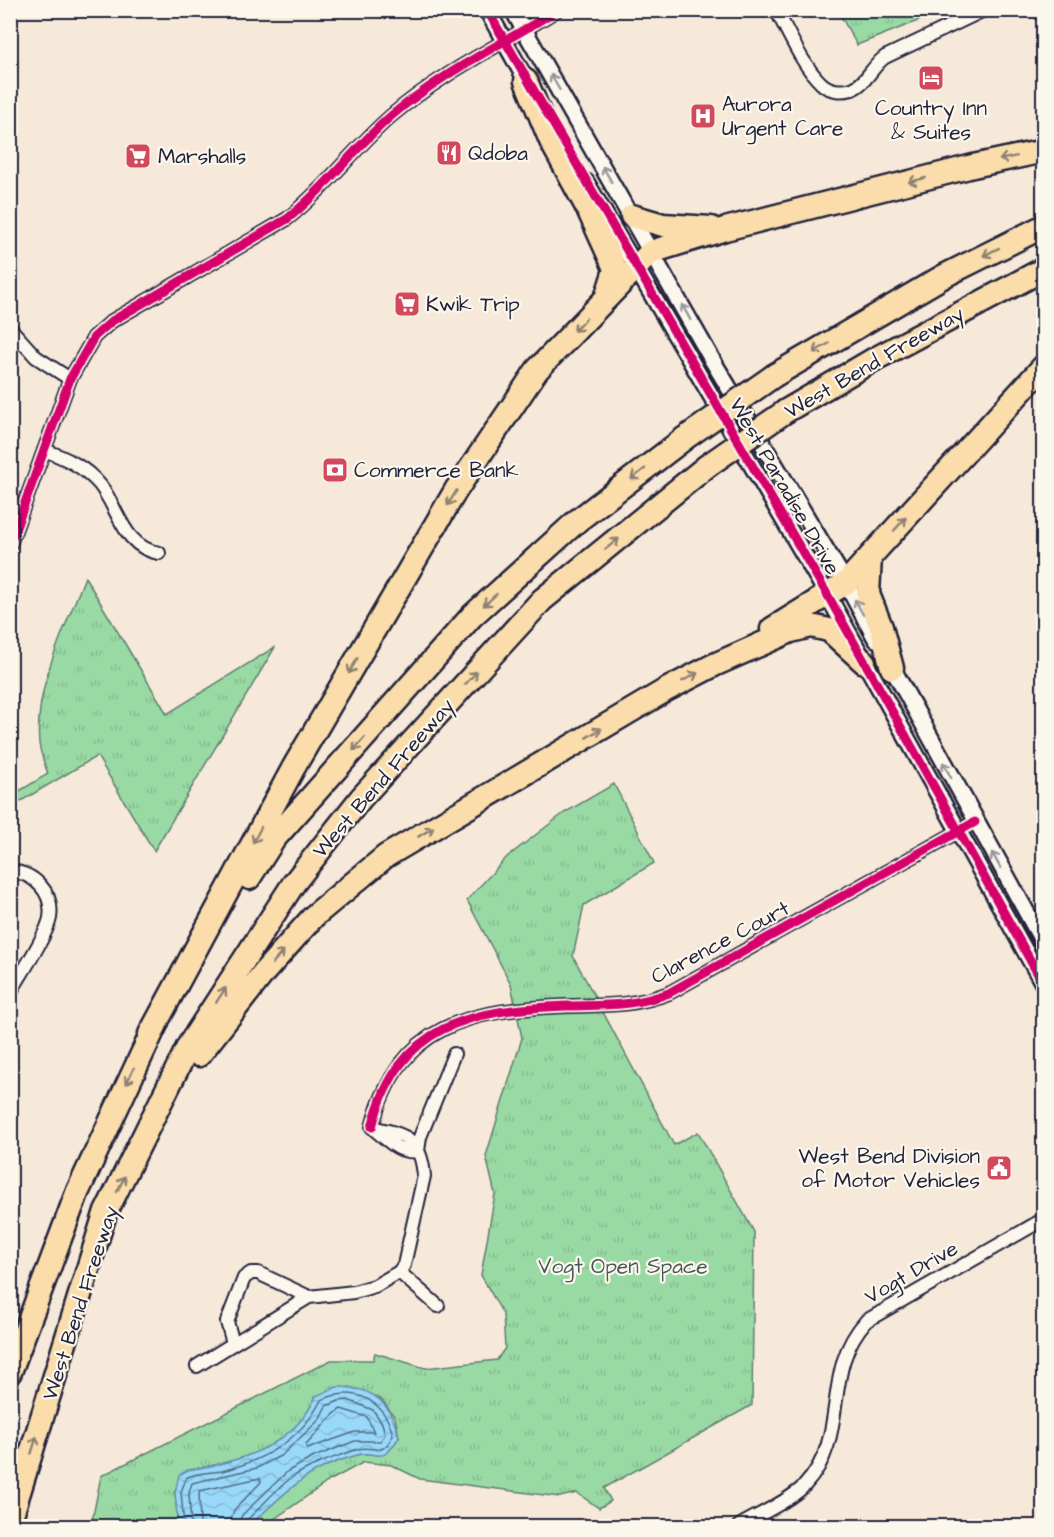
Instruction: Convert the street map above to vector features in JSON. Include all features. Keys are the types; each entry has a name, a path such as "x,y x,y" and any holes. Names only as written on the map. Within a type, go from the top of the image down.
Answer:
{"highway":[{"path":"526,81 551,141 588,209 613,264 613,281 605,300"},
{"path":"150,1034 295,765 456,490 537,370 635,267 651,252 725,229 973,166 1044,151"},
{"path":"632,216 663,225 725,229"},
{"name":"West Bend Freeway","path":"10,1372 77,1193 150,1034 274,839 464,625 577,520 685,438 775,375 944,276 1044,226"},
{"name":"West Bend Freeway","path":"10,1521 105,1214 154,1120 189,1045 294,883 361,798 542,600 707,466 786,411 873,360 1044,269"},
{"path":"154,1120 205,1045 314,916 386,856 656,696 714,665 837,589 870,557 1044,366"},
{"path":"870,557 868,594 881,627 892,668"},
{"path":"714,665 791,632 811,626 829,630 864,662"}],"street":[{"name":"West Paradise Drive","path":"487,10 635,267 837,589 892,668 1044,944"},
{"name":"West Paradise Drive","path":"513,10 714,363 837,589 864,662 1044,985"},
{"path":"10,544 70,379 94,337 112,321 287,219 310,201 384,122 422,90 557,10"},
{"path":"776,10 822,85 838,92 852,88 865,80 873,66 885,57 984,10"},
{"path":"10,328 36,357 70,379"},
{"path":"44,450 64,457 87,472 100,486 136,544 159,553"},
{"name":"Clarence Court","path":"418,1151 407,1153 399,1150 372,1127 378,1103 398,1067 414,1049 446,1026 469,1017 510,1011 643,1003 669,993 975,822"},
{"path":"10,871 24,872 37,879 45,891 50,918 10,993"},
{"path":"197,1366 309,1297 354,1292 375,1286 399,1272 404,1265 424,1176 423,1162 418,1151 420,1137 454,1054"},
{"name":"Vogt Drive","path":"739,1527 803,1487 816,1471 833,1429 837,1376 843,1357 856,1332 866,1321 1044,1219"},
{"path":"399,1272 438,1306"},
{"path":"233,1343 227,1322 244,1278 251,1273 258,1273 309,1297"}],"green space":[{"path":"838,11 943,11 857,45"},
{"path":"85,577 167,714 275,647 154,851 97,756 11,807 11,796 48,774 39,743 41,700 60,637"},
{"name":"Vogt Open Space","path":"614,784 654,863 584,905 573,956 674,1145 698,1132 754,1232 752,1405 604,1488 611,1501 599,1508 577,1493 560,1497 420,1479 391,1465 364,1462 329,1481 264,1526 249,1526 286,1492 310,1475 357,1455 384,1454 393,1446 399,1437 395,1417 381,1399 350,1387 316,1396 294,1428 263,1449 245,1457 188,1470 175,1492 178,1526 91,1526 101,1476 331,1360 373,1360 375,1353 425,1368 497,1360 505,1348 503,1314 481,1275 495,1194 486,1156 522,1038 511,984 467,900 507,857 564,813"}],"water":[{"path":"336,1387 349,1387 370,1393 385,1406 396,1425 399,1437 388,1452 384,1455 357,1455 323,1468 297,1483 249,1526 178,1526 175,1492 179,1475 188,1470 245,1457 263,1449 294,1428 316,1396"}],"cycle path":[{"path":"487,10 827,594 1044,985"},
{"path":"10,544 70,379 94,337 112,321 287,219 378,128 410,101 430,86 557,10"},
{"path":"372,1127 384,1092 400,1065 420,1044 443,1029 499,1012 531,1008 618,1004 643,1001 669,993 975,822"}],"place":[{"name":"Country Inn & Suites","path":"931,78"},
{"name":"Aurora Urgent Care","path":"703,116"},
{"name":"Qdoba","path":"449,153"},
{"name":"Marshalls","path":"138,156"},
{"name":"Kwik Trip","path":"407,304"},
{"name":"Commerce Bank","path":"335,470"},
{"name":"West Bend Division of Motor Vehicles","path":"999,1168"}]}
